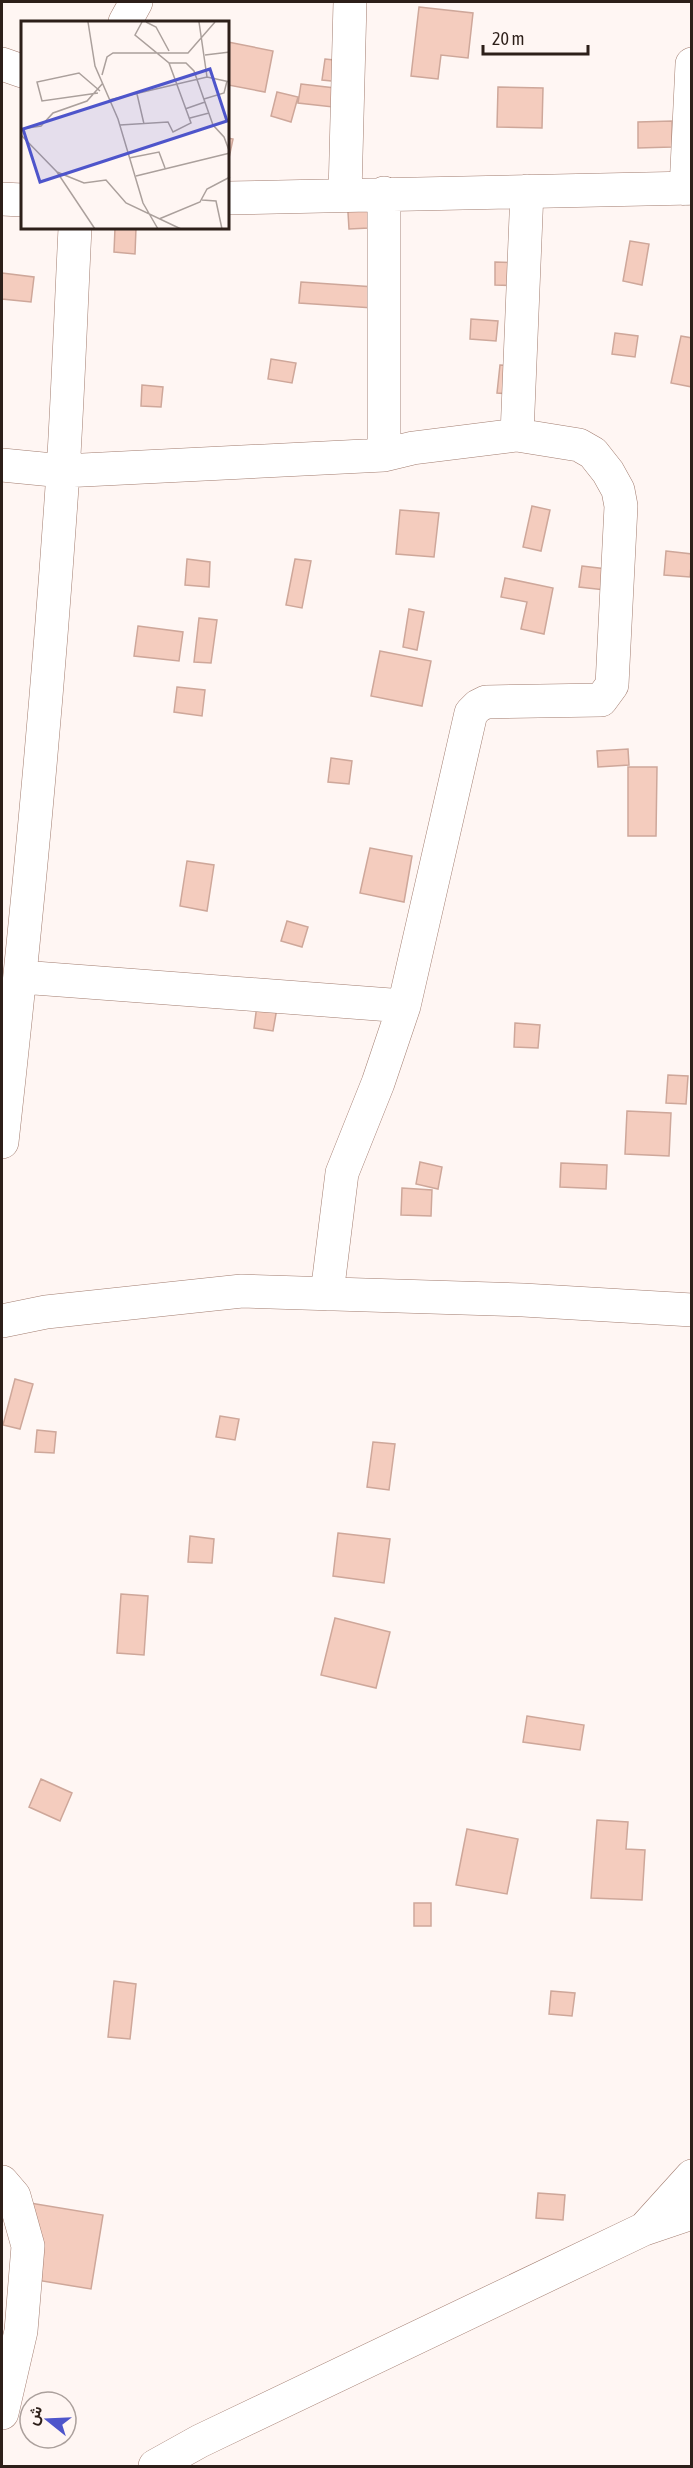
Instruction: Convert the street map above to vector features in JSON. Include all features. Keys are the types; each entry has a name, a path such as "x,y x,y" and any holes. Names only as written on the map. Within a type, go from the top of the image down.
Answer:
{"street":[{"path":"126,21 136,2"},
{"path":"345,194 350,2"},
{"path":"2,64 21,71"},
{"path":"230,198 689,189 692,64"},
{"path":"517,435 527,191"},
{"path":"384,194 384,455"},
{"path":"2,199 21,200"},
{"path":"2,1142 21,977 39,781 63,471 75,230"},
{"path":"2,465 63,471 384,455 413,448 517,435 579,445 593,453 618,490 621,506 612,685 601,700 486,702 471,713 404,1006 378,1083 342,1173 327,1294"},
{"path":"21,977 404,1006"},
{"path":"2,1321 46,1312 242,1291 523,1300 692,1310"},
{"path":"644,2229 692,2176"},
{"path":"2,2182 14,2196 28,2246 21,2331 2,2413"},
{"path":"155,2466 200,2441 644,2229 692,2213"}],"building":[{"path":"419,7 473,13 468,58 441,55 438,79 411,76"},
{"path":"230,42 273,51 265,92 230,85"},
{"path":"325,59 343,61 341,82 322,80"},
{"path":"301,84 335,88 333,107 298,103"},
{"path":"498,87 543,88 542,128 497,127"},
{"path":"277,92 298,97 291,122 271,116"},
{"path":"672,121 672,147 638,148 638,122"},
{"path":"367,195 369,228 349,229 347,196"},
{"path":"115,230 136,230 135,254 114,252"},
{"path":"630,241 649,244 642,285 623,281"},
{"path":"495,262 522,263 521,286 495,285"},
{"path":"2,273 34,277 31,302 2,299"},
{"path":"301,282 375,287 373,308 299,303"},
{"path":"471,319 498,321 496,341 470,339"},
{"path":"615,333 638,336 635,357 612,354"},
{"path":"681,336 692,338 692,387 671,383"},
{"path":"271,359 296,363 292,383 268,379"},
{"path":"500,365 526,367 523,395 497,393"},
{"path":"142,385 163,387 161,407 141,406"},
{"path":"532,506 550,510 541,551 523,547"},
{"path":"400,510 439,513 434,557 396,554"},
{"path":"666,551 692,554 690,577 664,575"},
{"path":"187,559 210,562 209,587 185,585"},
{"path":"295,559 311,561 302,608 286,605"},
{"path":"582,566 607,569 605,590 579,587"},
{"path":"505,578 553,588 544,634 521,629 527,602 501,597"},
{"path":"409,609 424,612 417,650 403,647"},
{"path":"199,618 217,620 211,663 194,662"},
{"path":"138,626 183,632 179,661 134,656"},
{"path":"380,651 431,661 422,706 371,696"},
{"path":"177,687 205,690 202,716 174,712"},
{"path":"628,749 629,765 598,767 597,751"},
{"path":"331,758 352,761 349,784 328,782"},
{"path":"628,767 657,767 656,836 628,836"},
{"path":"370,848 412,856 404,902 360,893"},
{"path":"187,861 214,865 207,911 180,906"},
{"path":"287,921 308,927 302,947 281,941"},
{"path":"257,1005 277,1008 273,1031 254,1028"},
{"path":"515,1023 540,1025 538,1048 514,1047"},
{"path":"668,1075 688,1076 686,1104 666,1103"},
{"path":"627,1111 671,1113 669,1156 625,1154"},
{"path":"420,1162 442,1167 438,1189 416,1184"},
{"path":"561,1163 607,1165 606,1189 560,1187"},
{"path":"402,1188 432,1190 431,1216 401,1215"},
{"path":"15,1379 33,1384 20,1429 3,1425"},
{"path":"220,1416 239,1419 235,1440 216,1437"},
{"path":"37,1430 56,1432 54,1453 35,1452"},
{"path":"373,1442 395,1444 389,1490 367,1487"},
{"path":"338,1533 390,1539 384,1583 333,1576"},
{"path":"190,1536 214,1539 212,1563 188,1562"},
{"path":"121,1594 148,1596 144,1655 117,1653"},
{"path":"335,1618 390,1632 376,1688 321,1675"},
{"path":"527,1716 584,1725 580,1750 523,1742"},
{"path":"41,1779 72,1793 60,1821 29,1807"},
{"path":"597,1820 628,1822 626,1849 645,1850 642,1900 591,1898"},
{"path":"467,1829 518,1839 507,1894 456,1885"},
{"path":"414,1903 431,1903 431,1926 414,1926"},
{"path":"114,1981 136,1984 130,2039 108,2037"},
{"path":"551,1991 575,1993 572,2016 549,2014"},
{"path":"538,2193 565,2195 563,2220 536,2218"},
{"path":"30,2203 103,2215 91,2289 18,2277"}]}
